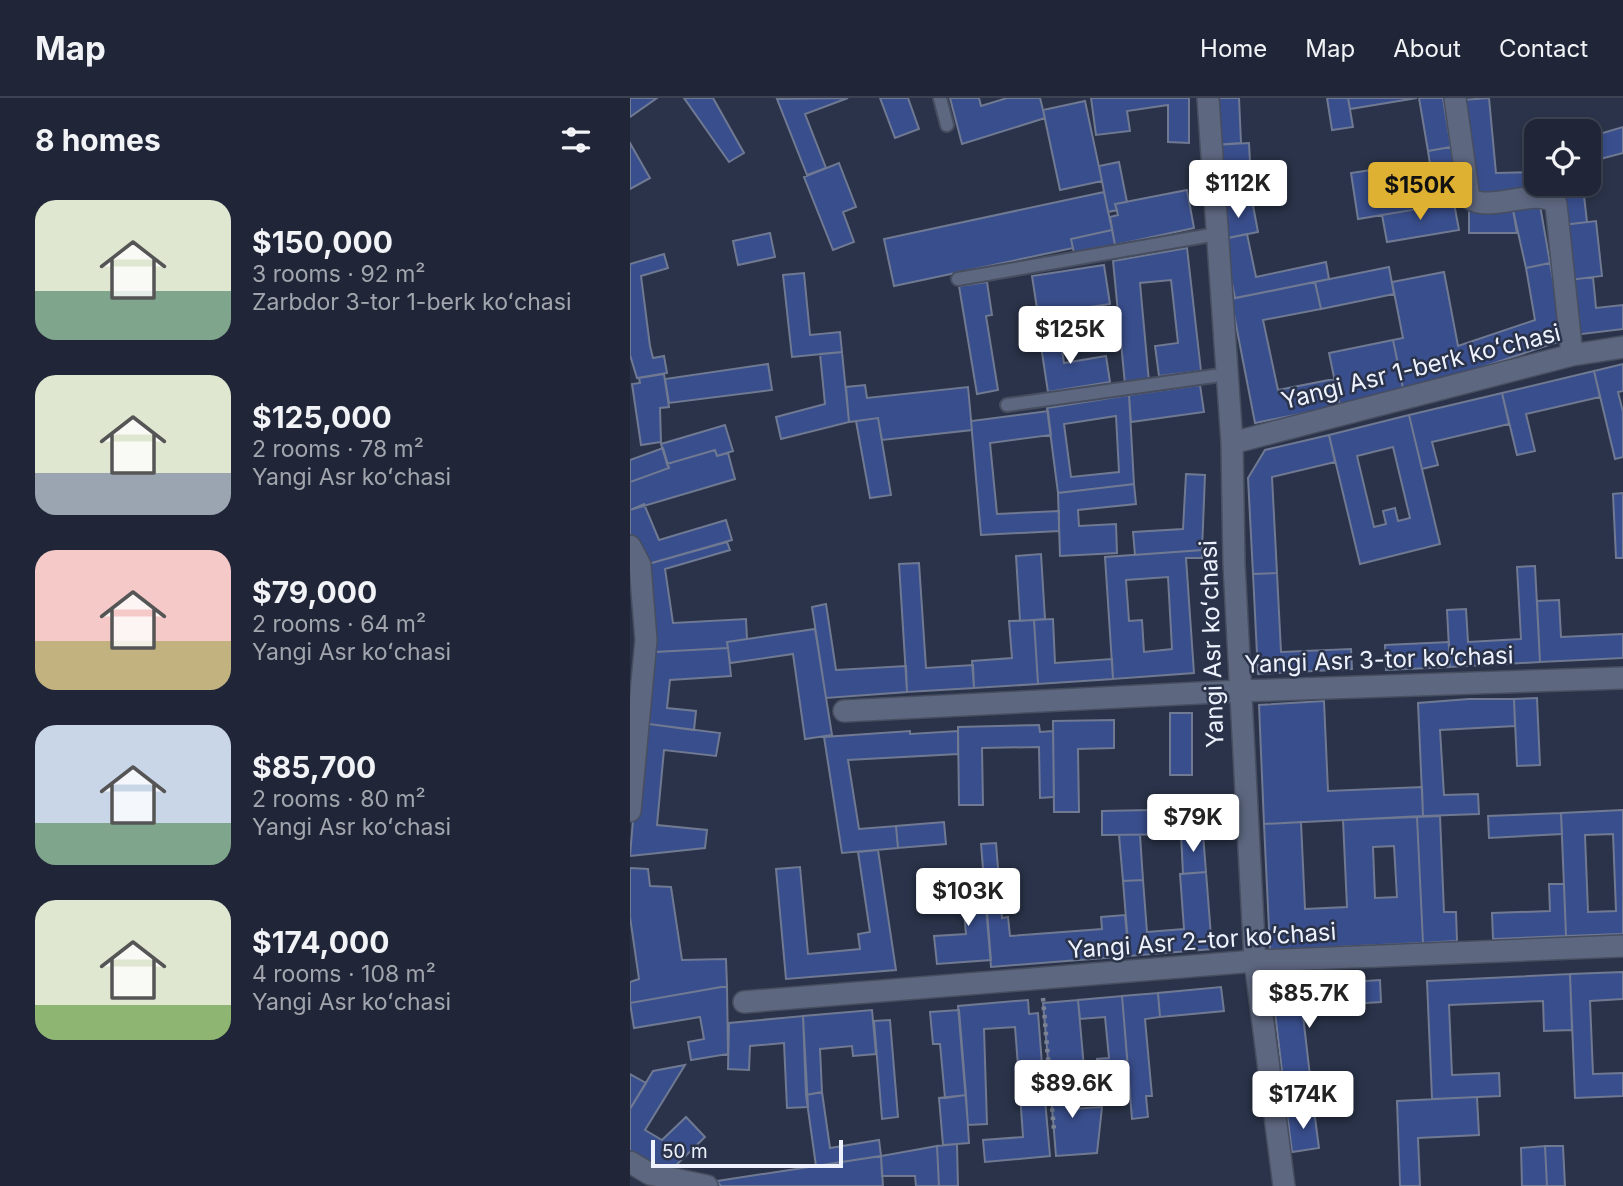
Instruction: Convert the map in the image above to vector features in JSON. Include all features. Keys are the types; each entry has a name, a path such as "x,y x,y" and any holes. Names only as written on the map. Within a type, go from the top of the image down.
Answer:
{"street":[{"name":"Yangi Asr koʻchasi","path":"1208,98 1232,443 1239,691 1255,961 1284,1186"},
{"path":"1455,98 1469,198 1475,202 1486,203 1545,197 1556,204 1572,355"},
{"name":"Yangi Asr 1-berk koʻchasi","path":"1232,443 1572,355 1623,347"},
{"path":"630,546 640,565 646,640 630,810"},
{"name":"Yangi Asr 3-tor koʼchasi","path":"844,711 1239,691 1623,678"},
{"name":"Yangi Asr 2-tor koʼchasi","path":"744,1002 1255,961 1623,946"},
{"path":"630,1162 663,1178 707,1186"}],"lane":[{"path":"940,98 947,125"},
{"path":"958,279 1217,234"},
{"path":"1007,405 1227,373"}],"path":[{"path":"1042,980 1054,1131"}],"building":[{"path":"630,98 657,98 630,117"},
{"path":"684,98 713,98 744,153 729,162"},
{"path":"848,98 805,114 826,168 807,175 777,99"},
{"path":"880,98 908,98 919,129 895,138"},
{"path":"950,98 979,98 981,106 1007,98 1040,98 1045,118 962,144"},
{"path":"1091,98 1189,98 1189,143 1168,142 1168,105 1127,111 1130,131 1096,135"},
{"path":"1212,98 1239,98 1241,143 1214,145"},
{"path":"1327,98 1348,98 1353,127 1332,130"},
{"path":"1348,98 1417,98 1350,109"},
{"path":"1419,98 1443,98 1451,147 1428,151"},
{"path":"1489,98 1496,173 1524,172 1524,196 1471,197 1462,100"},
{"path":"1085,101 1102,181 1060,190 1043,110"},
{"path":"1623,127 1623,153 1601,159 1601,133"},
{"path":"630,143 650,178 630,189"},
{"path":"1249,143 1252,200 1217,207 1214,145"},
{"path":"1451,147 1460,202 1358,219 1351,173 1371,170 1374,194 1433,184 1428,151"},
{"path":"1119,162 1127,202 1115,204 1117,210 1108,212 1099,166"},
{"path":"839,163 856,207 843,212 854,242 833,250 804,177"},
{"path":"1187,190 1194,228 1115,245 1110,217 1118,215 1115,204"},
{"path":"1104,192 1112,230 1071,239 1073,248 894,286 884,239"},
{"path":"1560,196 1584,196 1587,222 1563,225"},
{"path":"1252,200 1258,232 1223,239 1217,207"},
{"path":"1454,203 1459,230 1387,242 1382,215"},
{"path":"1540,205 1550,263 1526,268 1513,210"},
{"path":"1469,210 1513,210 1517,233 1469,233"},
{"path":"1596,221 1602,276 1569,280 1563,225"},
{"path":"1112,230 1116,250 1075,258 1071,239"},
{"path":"770,233 775,257 738,265 733,241"},
{"path":"1247,234 1256,277 1326,262 1329,279 1235,298 1223,239"},
{"path":"1187,248 1201,371 1159,376 1155,346 1178,343 1171,280 1140,283 1149,382 1125,384 1113,261"},
{"path":"664,254 668,268 641,276 653,358 664,356 667,373 637,378 630,355 630,264"},
{"path":"1550,263 1564,340 1404,393 1393,340 1403,338 1392,282 1444,272 1458,346 1535,320 1526,268"},
{"path":"1104,265 1110,304 1038,315 1032,276"},
{"path":"1389,267 1394,294 1321,309 1315,282"},
{"path":"804,273 810,335 840,332 842,352 792,357 783,275"},
{"path":"1593,277 1596,308 1623,305 1623,329 1574,335 1569,280"},
{"path":"987,282 992,315 986,316 998,390 977,394 959,286"},
{"path":"1315,282 1321,309 1263,320 1278,390 1334,379 1340,406 1255,423 1231,299"},
{"path":"1059,330 1064,363 1106,356 1110,382 1048,392 1039,333"},
{"path":"1393,340 1404,393 1340,406 1329,353"},
{"path":"842,352 849,422 781,439 776,417 825,404 820,354"},
{"path":"768,364 772,390 669,403 665,379"},
{"path":"1623,364 1623,391 1618,392 1623,412 1623,457 1615,459 1594,371"},
{"path":"1594,371 1600,397 1526,414 1535,451 1517,455 1502,393"},
{"path":"664,374 669,407 660,408 661,442 641,445 632,384 640,383 639,378"},
{"path":"865,385 867,398 968,387 972,430 882,440 878,418 849,422 846,387"},
{"path":"1200,385 1204,412 1131,422 1129,395"},
{"path":"1502,393 1509,424 1432,442 1438,465 1422,469 1409,415"},
{"path":"1129,395 1134,484 1058,493 1047,408","holes":["1116,416 1119,472 1071,477 1064,424"]},
{"path":"1048,411 1051,435 990,443 997,514 1059,511 1059,531 981,535 971,421"},
{"path":"1409,415 1440,544 1360,564 1329,435","holes":["1393,447 1410,518 1398,521 1395,508 1383,511 1386,524 1374,527 1357,456"]},
{"path":"878,418 891,495 870,498 856,421"},
{"path":"725,425 733,451 717,456 715,450 667,464 661,444"},
{"path":"1329,435 1335,462 1272,477 1277,573 1253,574 1248,478 1265,450"},
{"path":"663,448 669,468 630,482 630,460"},
{"path":"715,450 717,456 728,453 735,479 630,510 630,482 669,468 667,464"},
{"path":"1186,474 1205,475 1202,550 1135,555 1133,532 1183,529"},
{"path":"1134,484 1136,504 1078,510 1079,526 1116,524 1117,553 1060,556 1058,493"},
{"path":"1623,493 1623,558 1616,558 1613,494"},
{"path":"644,504 659,540 726,520 732,540 641,566 630,539 630,510"},
{"path":"727,542 730,550 665,569 673,623 746,619 747,639 727,642 728,648 655,652 641,566"},
{"path":"1202,550 1202,558 1186,558 1194,673 1113,679 1105,557","holes":["1168,577 1172,649 1144,652 1142,620 1129,621 1126,580"]},
{"path":"1041,554 1045,619 1020,621 1016,556"},
{"path":"919,563 926,668 973,665 974,688 907,692 899,564"},
{"path":"1535,566 1540,662 1450,667 1447,610 1466,609 1468,642 1521,639 1517,567"},
{"path":"1277,573 1281,652 1351,649 1352,669 1258,674 1253,574"},
{"path":"1559,600 1561,637 1623,634 1623,658 1540,662 1537,601"},
{"path":"826,604 836,670 906,666 907,692 826,698 812,607"},
{"path":"1053,619 1055,663 1112,659 1113,679 1038,684 1034,620"},
{"path":"1034,620 1038,684 974,688 972,661 1012,658 1009,621"},
{"path":"815,629 832,735 805,739 793,654 730,663 727,642"},
{"path":"1449,642 1450,667 1386,670 1385,645"},
{"path":"728,648 731,676 670,680 667,708 696,711 694,730 641,723 655,652"},
{"path":"1537,698 1540,765 1517,766 1514,699"},
{"path":"1514,699 1515,726 1440,730 1444,795 1478,794 1479,814 1423,816 1418,703"},
{"path":"1324,701 1328,791 1422,787 1423,816 1264,824 1259,705"},
{"path":"1170,713 1192,713 1192,775 1170,775"},
{"path":"1114,720 1114,748 1078,749 1079,812 1054,812 1053,721"},
{"path":"641,723 720,733 716,756 664,750 657,825 707,830 705,848 630,856"},
{"path":"1039,725 1040,732 1053,731 1054,797 1040,798 1039,747 982,748 983,805 959,805 958,727"},
{"path":"910,731 910,734 958,731 958,754 848,760 859,829 896,826 898,848 842,853 824,737"},
{"path":"1150,810 1150,815 1203,814 1203,834 1102,835 1102,811"},
{"path":"1623,810 1623,934 1566,936 1561,813","holes":["1613,834 1616,911 1588,912 1585,835"]},
{"path":"1561,813 1562,834 1489,838 1488,816"},
{"path":"1440,816 1444,912 1456,912 1457,941 1423,943 1417,817"},
{"path":"1417,817 1423,943 1270,950 1264,824 1301,822 1305,909 1347,907 1343,820","holes":["1394,846 1397,897 1375,898 1373,847"]},
{"path":"944,822 946,844 898,848 896,826"},
{"path":"1181,834 1203,834 1206,872 1183,874"},
{"path":"1119,835 1140,835 1143,880 1123,881"},
{"path":"996,843 1002,918 1008,917 1010,936 1102,929 1101,917 1125,915 1129,956 991,967 981,844"},
{"path":"878,850 896,970 786,979 776,869 800,867 808,954 860,949 858,934 870,932 858,852"},
{"path":"630,868 648,869 650,886 671,887 682,960 726,959 727,986 630,1003 630,982 639,979 630,917"},
{"path":"1206,872 1212,949 1129,956 1123,881 1143,880 1147,932 1184,929 1180,874"},
{"path":"984,875 991,960 937,964 934,936 966,934 961,877"},
{"path":"1549,884 1564,884 1566,936 1493,939 1492,913 1550,911"},
{"path":"1623,972 1623,999 1590,1001 1593,1074 1623,1073 1623,1096 1575,1098 1570,974"},
{"path":"1570,974 1572,1030 1544,1031 1543,1001 1449,1005 1452,1075 1499,1073 1500,1096 1432,1099 1427,981"},
{"path":"1380,980 1381,1002 1302,1007 1314,1110 1287,1113 1272,987"},
{"path":"727,986 728,1054 691,1060 688,1042 704,1039 700,1017 634,1028 630,1003"},
{"path":"1221,987 1224,1011 1160,1017 1158,993"},
{"path":"1158,993 1160,1017 1145,1019 1152,1096 1146,1096 1148,1117 1132,1119 1122,996"},
{"path":"1122,996 1130,1092 1100,1095 1097,1059 1109,1058 1105,1017 1080,1019 1078,1000"},
{"path":"1028,1000 1029,1014 1038,1013 1043,1077 1019,1079 1015,1027 984,1029 987,1124 968,1125 958,1006"},
{"path":"1078,1000 1084,1068 1049,1071 1043,1003"},
{"path":"872,1010 876,1054 853,1056 852,1046 820,1049 822,1092 806,1095 803,1016"},
{"path":"959,1010 966,1095 945,1098 940,1044 933,1044 930,1012"},
{"path":"803,1016 808,1107 787,1108 784,1043 750,1046 749,1070 728,1069 729,1023"},
{"path":"890,1020 898,1117 882,1119 874,1021"},
{"path":"685,1065 645,1130 662,1140 686,1117 705,1137 665,1176 630,1155 630,1109 653,1071"},
{"path":"1068,1069 1071,1109 1102,1107 1097,1153 1056,1156 1049,1071"},
{"path":"630,1074 646,1083 630,1109"},
{"path":"1043,1077 1050,1156 985,1162 983,1140 1023,1137 1019,1079"},
{"path":"822,1092 830,1148 879,1140 881,1156 816,1166 806,1095"},
{"path":"966,1095 969,1143 943,1145 939,1098"},
{"path":"1477,1097 1479,1135 1418,1138 1420,1186 1400,1186 1397,1101"},
{"path":"1314,1110 1319,1148 1292,1152 1287,1113"},
{"path":"957,1144 958,1186 939,1186 937,1146"},
{"path":"937,1146 939,1186 916,1186 915,1176 882,1176 881,1156"},
{"path":"1545,1146 1563,1146 1565,1186 1547,1186"},
{"path":"1545,1146 1547,1186 1522,1186 1521,1148"},
{"path":"881,1156 883,1186 721,1186 717,1181"}]}
